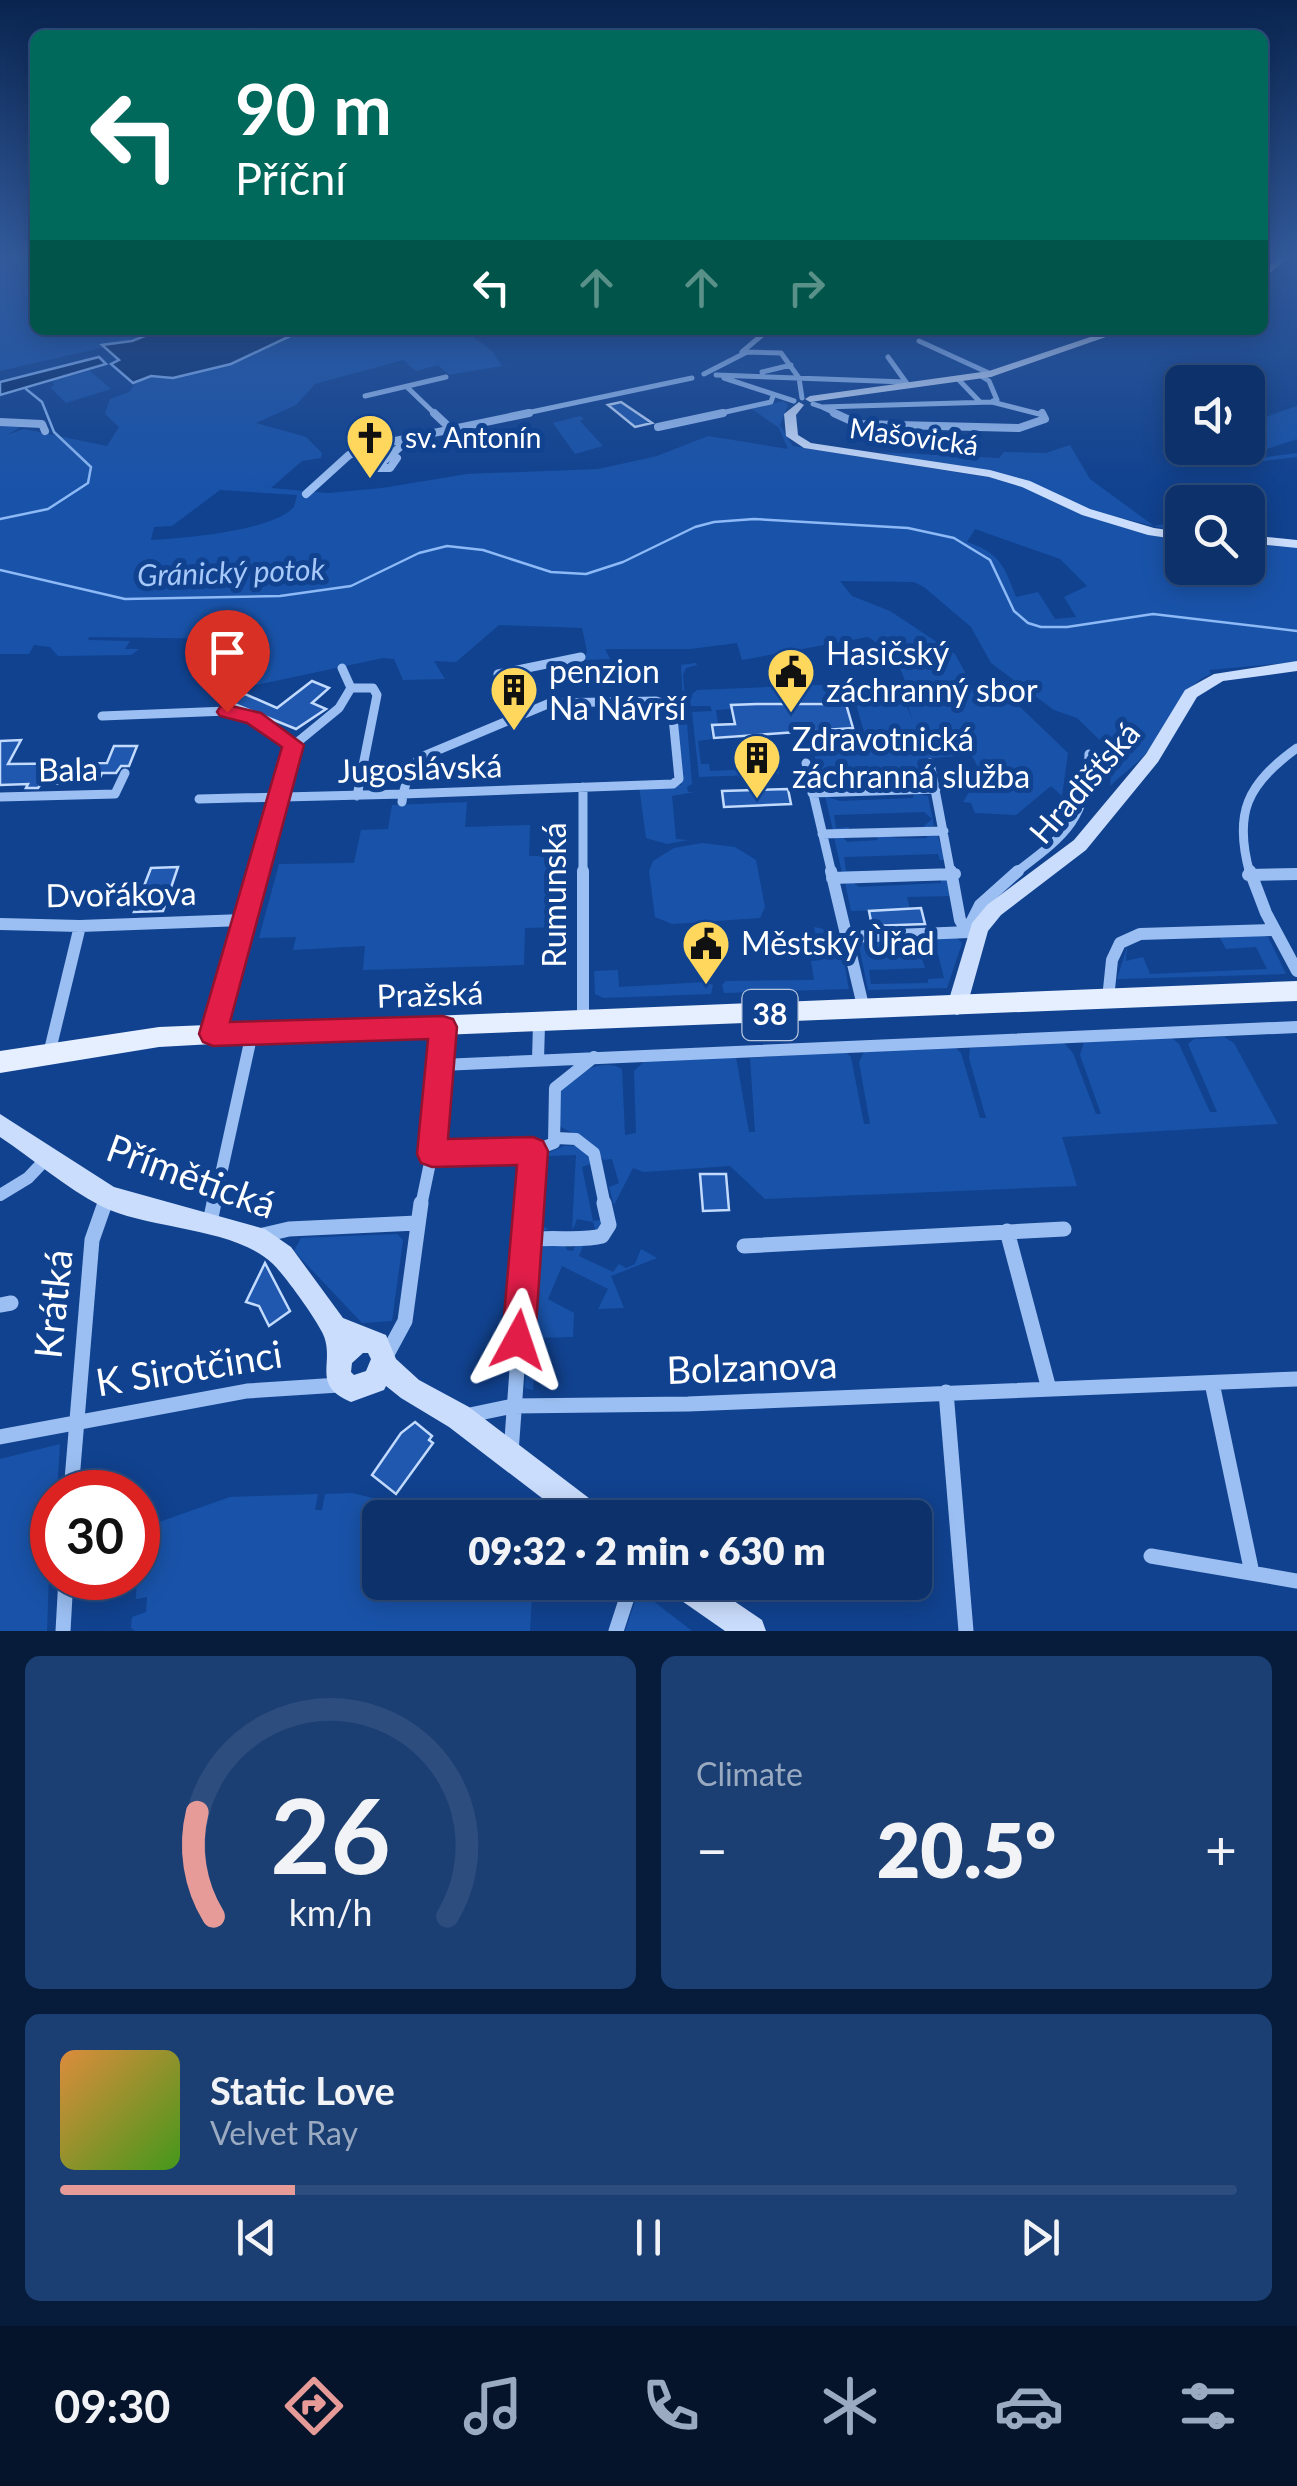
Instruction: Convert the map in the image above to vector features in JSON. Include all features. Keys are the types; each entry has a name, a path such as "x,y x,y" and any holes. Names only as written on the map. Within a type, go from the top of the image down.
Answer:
{"main road":[{"name":"Pražská","path":"0,1065 159,1037 539,1024 583,1012 864,1011 959,1000 1108,1002 1297,991"}],"street":[{"path":"697,376 737,356 762,335"},
{"name":"Mašovická","path":"1106,335 987,378 907,384 804,402 790,414 792,436 808,446 990,474 1026,484 1062,502 1165,533"},
{"path":"919,341 987,378 993,398"},
{"path":"737,356 780,352 799,378 804,402"},
{"path":"888,357 907,384"},
{"path":"763,376 762,372 771,367 791,365"},
{"path":"306,494 354,452 513,418 527,420 565,406 697,376 907,384"},
{"path":"365,396 446,377"},
{"path":"737,379 772,399"},
{"path":"961,382 978,399"},
{"path":"408,388 451,430"},
{"path":"658,427 772,399 804,402 993,398 1042,412 1045,419 1019,428 858,424 804,402"},
{"path":"0,422 42,424 45,431"},
{"path":"391,454 409,439"},
{"path":"1265,541 1297,544"},
{"path":"403,798 407,772 419,758 522,713 502,674 581,657"},
{"name":"Hradišťská","path":"968,932 1080,844 1152,758 1191,694 1203,684 1219,677 1297,666"},
{"path":"342,668 351,688"},
{"path":"213,1034 294,745 339,708 351,688"},
{"path":"351,688 373,688 378,695 358,796"},
{"name":"Jugoslávská","path":"198,799 403,798 678,782 676,724 670,704 550,704 522,713"},
{"path":"102,716 227,712 254,718 294,745"},
{"path":"1297,748 1278,758 1253,784 1242,810 1240,835 1248,875 1297,972"},
{"name":"Hradišťská","path":"959,1000 968,932 980,903 1052,847 1075,823 1092,780 1089,754"},
{"path":"806,763 864,1011"},
{"path":"930,763 960,920 968,932"},
{"name":"Bala","path":"0,796 116,794 124,774"},
{"name":"Rumunská","path":"583,1012 584,787"},
{"path":"812,793 936,789"},
{"path":"822,834 944,831"},
{"path":"832,878 954,874"},
{"path":"1248,875 1297,874"},
{"name":"Dvořákova","path":"0,924 80,926 243,920"},
{"path":"49,1054 80,926"},
{"path":"1108,1002 1112,960 1120,943 1140,934 1274,930"},
{"path":"846,937 968,932"},
{"path":"538,1060 539,1024"},
{"path":"443,1027 432,1154 417,1223 405,1321 360,1365 459,1417 569,1500"},
{"path":"441,1065 1297,1027"},
{"path":"210,1222 252,1033"},
{"path":"432,1154 533,1151 554,1143 555,1088 595,1056"},
{"name":"Přímětická","path":"0,1124 108,1197 256,1237 282,1256 360,1365"},
{"path":"527,1240 556,1235 591,1239 602,1236 609,1225 594,1153 576,1139 556,1138"},
{"path":"510,1454 533,1151"},
{"path":"0,1195 28,1178 47,1158"},
{"name":"Krátká","path":"73,1470 92,1240 108,1197"},
{"path":"256,1237 289,1229 417,1223"},
{"path":"744,1246 1064,1229"},
{"path":"1007,1231 1050,1389"},
{"name":"K Sirotčinci","path":"0,1437 76,1419 312,1383 360,1365"},
{"name":"Bolzanova","path":"459,1417 513,1406 688,1404 1297,1379"},
{"path":"1212,1383 1252,1573"},
{"path":"946,1392 966,1631"},
{"path":"1151,1556 1297,1582"},
{"path":"62,1631 64,1600"},
{"path":"616,1631 626,1600"},
{"path":"705,1600 751,1631"}],"shaded area":[{"path":"0,334 147,335 132,341 0,371"},
{"path":"147,335 292,335 231,364 173,378 151,376 133,383 111,364 119,360 102,345"},
{"path":"292,335 471,335 492,351 502,366 449,375 438,365 416,371 403,360 315,384 296,405 256,423 306,437 322,453 321,458 302,461 271,488 328,493 467,474 598,469 657,456 708,436 788,449 779,428 752,409 783,401 788,405 780,425 793,446 1011,481 1165,536 1165,585 1265,585 1265,544 1297,547 1297,662 1209,670 1211,674 1181,698 1146,753 1110,786 1113,753 1077,718 1054,710 991,663 971,627 924,587 914,582 840,581 852,596 890,611 955,654 971,683 989,700 1016,703 1068,753 1062,796 1051,786 1016,815 975,813 971,803 963,802 978,775 971,755 919,759 923,786 909,788 908,785 916,784 912,773 825,776 827,787 838,787 839,791 818,791 815,756 856,749 844,740 865,735 856,704 905,702 912,719 906,699 885,690 908,690 898,665 868,637 742,660 737,643 690,649 605,649 610,659 584,660 587,651 582,628 499,625 456,662 434,661 445,679 403,680 394,659 383,658 237,689 219,687 237,639 89,637 88,640 130,641 125,649 139,649 131,655 58,656 50,647 34,645 29,654 0,654 0,424 24,425 7,435 24,429 107,446 119,427 105,414 110,399 129,392 138,380 231,364","holes":["220,490 297,495 294,507 267,522 227,532 151,540 154,527 172,526","975,529 1060,559 1087,586 1064,597 1076,617 1055,619 1038,592 1016,597 994,556 967,542"]},
{"path":"99,357 106,364 0,395 0,382"},
{"path":"88,369 111,389 66,403 50,387 55,385 51,381"},
{"path":"1297,406 1297,439 1265,450 1265,417"},
{"path":"580,416 584,419 580,421 603,446 575,454 553,423"},
{"path":"1070,445 1090,479 1154,526 1165,524 1165,529 1089,510 1029,482 878,452 999,458 1004,452 1046,453"},
{"path":"1297,453 1297,457 1265,461 1265,457"},
{"path":"696,663 686,668 683,675 692,784 687,787 688,792 694,792 672,796 676,839 688,840 667,844 646,838 639,786 682,785 677,703 683,702 681,665"},
{"path":"866,683 883,690 886,701 731,704 730,709 716,710 718,724 710,724 712,739 698,741 701,764 709,764 710,771 778,768 779,774 699,777 692,712 712,711 710,706 691,706 690,696 697,690"},
{"path":"914,793 928,796 934,826 922,828 932,819 924,812 834,815 836,828 849,827 849,831 833,830 825,796 840,801 913,798"},
{"path":"467,802 465,827 530,825 529,856 564,856 563,927 525,928 524,965 363,970 365,946 293,950 296,937 259,938 279,864 354,863 361,830 388,829 392,805"},
{"path":"927,833 937,834 945,860 940,860 938,854 844,857 846,871 859,871 860,875 842,873 834,837 842,836 847,842 878,840 875,835 927,838"},
{"path":"702,843 735,847 756,860 765,907 760,918 672,924 655,917 649,871 653,861 674,848"},
{"path":"945,876 951,896 907,897 910,909 851,911 845,882 859,887 941,883"},
{"path":"814,927 824,929 837,941 849,989 724,993 722,985 726,981 814,980 811,961 821,960"},
{"path":"1219,936 1268,937 1286,974 1117,979 1127,947 1126,961 1143,957 1150,974 1267,969 1256,947 1226,949"},
{"path":"956,937 962,943 947,988 868,990 858,941 883,940 889,945","holes":["938,954 944,978 928,979 928,983 871,984 869,970 925,968 921,955"]},
{"path":"618,970 619,987 706,982 713,985 711,994 604,998 595,994 594,971"},
{"path":"1224,1037 1234,1043 1278,1124 1062,1137 1077,1186 765,1199 730,1166 644,1172 633,1168 614,1205 609,1187 619,1183 612,1159 604,1160 580,1137 559,1126 560,1093 570,1080 587,1069 606,1065 622,1069 625,1135 636,1133 634,1071 650,1056 736,1057 749,1132 755,1132 750,1058 845,1051 851,1057 864,1124 870,1124 859,1062 865,1050 955,1047 961,1053 980,1118 986,1118 969,1058 970,1048 1063,1042 1073,1053 1096,1114 1101,1114 1080,1055 1084,1042 1172,1038 1179,1044 1210,1112 1217,1112 1188,1044 1194,1039"},
{"path":"564,1146 575,1146 592,1156 590,1164 582,1167 593,1221 603,1223 596,1232 593,1222 577,1219 572,1229 576,1155 546,1156 541,1226 549,1229 540,1232 534,1227 539,1169 544,1155"},
{"path":"397,1234 403,1240 392,1321 362,1323 294,1251 301,1238"},
{"path":"565,1244 567,1250 573,1251 576,1244 583,1246 579,1256 613,1272 619,1264 626,1268 635,1264 641,1249 657,1258 611,1276 624,1308 598,1309 608,1289 562,1266 548,1299 574,1313 573,1337 537,1338 533,1390 525,1388 533,1250 537,1246"},
{"path":"60,1444 58,1470 30,1470 30,1600 48,1600 47,1631 0,1631 0,1459"},
{"path":"352,1493 382,1500 362,1500 362,1600 532,1600 530,1631 131,1628 132,1617 146,1612 147,1600 160,1600 160,1522 230,1497 318,1494 315,1510 322,1510 325,1494"},
{"path":"636,1600 652,1600 692,1631 625,1631"}],"building":[{"path":"621,402 652,423 635,427 608,405"},
{"path":"312,681 329,688 312,703 326,709 296,729 232,703 245,694 277,708"},
{"name":"Hasičský záchranný sbor","path":"846,704 853,728 714,738 712,725 735,724 731,705"},
{"path":"21,740 8,764 107,763 114,746 137,746 129,766 121,766 116,773 102,773 98,782 41,784 38,788 26,788 28,784 0,785 0,741"},
{"name":"Zdravotnická záchranná služba","path":"788,789 791,804 724,807 722,791"},
{"path":"178,867 163,911 134,912 151,868"},
{"path":"921,908 925,924 872,926 869,911"},
{"path":"700,1174 726,1174 729,1210 703,1211"},
{"path":"265,1263 290,1311 269,1326 259,1306 246,1302"},
{"path":"415,1422 432,1436 429,1440 433,1443 396,1494 372,1475 401,1433"}],"waterway":[{"name":"Gránický potok","path":"0,519 48,509 88,483 91,467 54,432 42,402 26,389"},
{"name":"Gránický potok","path":"0,570 125,599 280,596 351,586 419,553 447,546 483,550 551,572 586,574 623,562 695,527 754,519 908,528 954,538 990,560 1014,611 1028,623 1041,627 1153,614 1297,631"}],"place":[{"name":"sv. Antonín","path":"370,480"},
{"name":"Hasičský záchranný sbor","path":"791,714"},
{"name":"penzion Na Návrší","path":"514,732"},
{"name":"Zdravotnická záchranná služba","path":"757,800"},
{"name":"Městský Ùřad","path":"706,986"}],"route":[{"path":"227,712 254,718 294,745 213,1034 443,1027 432,1154 533,1151 518,1340"}]}
